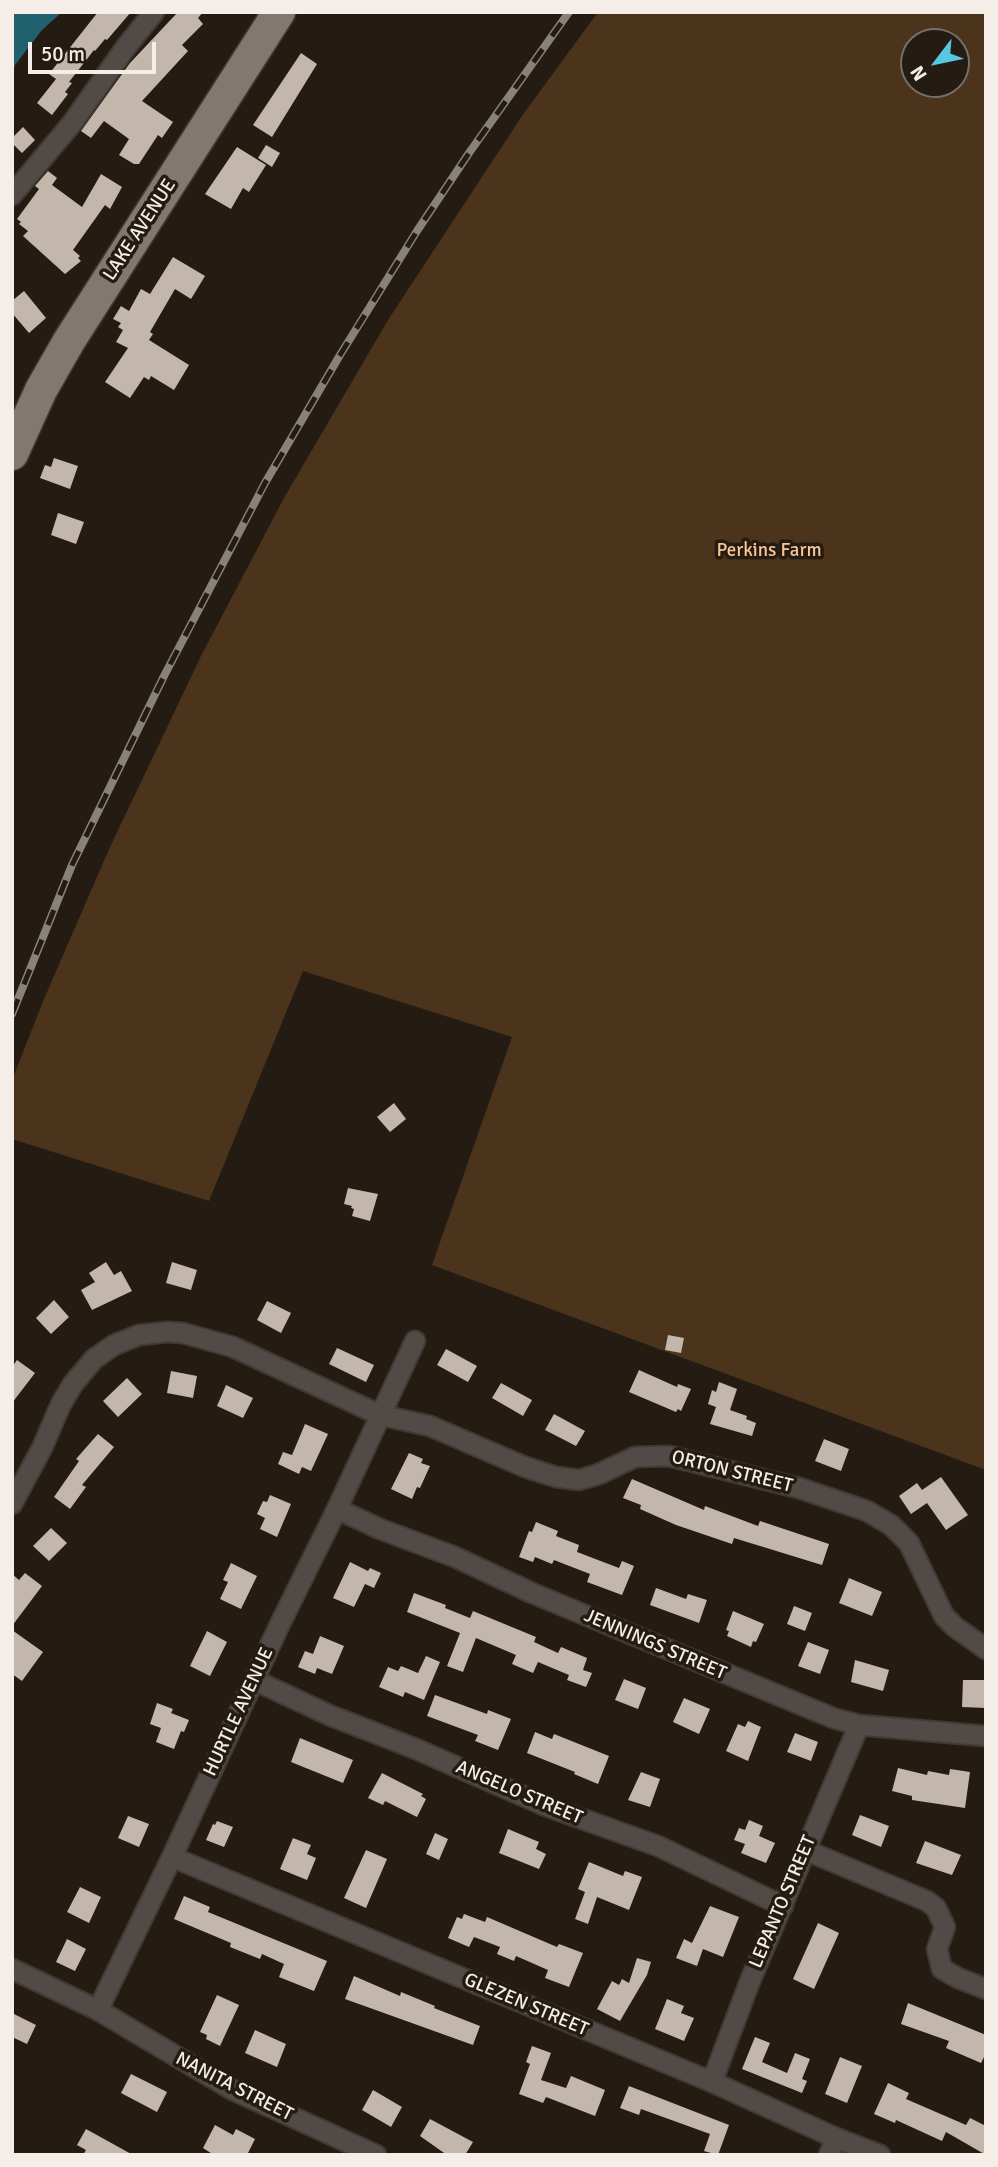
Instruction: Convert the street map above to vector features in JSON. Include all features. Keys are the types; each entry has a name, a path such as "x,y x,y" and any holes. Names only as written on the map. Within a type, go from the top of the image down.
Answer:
{"main road":[{"name":"LAKE AVENUE","path":"13,447 59,359 279,12"}],"street":[{"path":"12,195 66,131 154,12"},
{"name":"ORTON STREET","path":"12,1504 73,1384 87,1367 114,1345 139,1335 183,1333 215,1340 380,1415 430,1426 525,1467 567,1479 589,1478 635,1457 668,1456 799,1488 867,1511 891,1525 909,1542 944,1616 986,1648"},
{"name":"HURTLE AVENUE","path":"97,2010 415,1341"},
{"name":"JENNINGS STREET","path":"337,1509 833,1718 859,1725 986,1736"},
{"name":"ANGELO STREET","path":"254,1680 329,1715 546,1806 657,1846 783,1906"},
{"name":"LEPANTO STREET","path":"712,2082 746,1992 859,1725"},
{"path":"805,1850 927,1901 936,1908 945,1927 937,1949 942,1969 986,1989"},
{"name":"GLEZEN STREET","path":"172,1857 712,2082 833,2146 880,2155"},
{"name":"NANITA STREET","path":"12,1969 97,2010 209,2077 376,2155"}],"green space":[{"name":"Perkins Farm","path":"598,12 986,12 986,1470 432,1265 512,1037 303,971 209,1201 12,1139 12,1080 110,847 201,656 284,498 388,320 522,116"}],"water":[{"path":"12,12 62,12 42,30 15,65 12,77"}],"building":[{"path":"98,12 131,12 107,40 94,50 69,82 72,83 65,92 68,94 52,115 37,103 56,79 49,74"},
{"path":"178,12 203,12 198,18 203,24 182,45 188,51 142,101 173,122 162,138 158,135 139,164 134,164 119,155 129,139 104,121 91,138 81,131 130,63"},
{"path":"301,53 317,64 272,137 253,125"},
{"path":"23,127 35,140 22,153 12,143 12,138"},
{"path":"266,145 280,153 272,167 258,158"},
{"path":"237,147 266,165 249,192 243,188 231,209 205,194"},
{"path":"48,171 57,178 52,185 82,207 101,174 122,187 110,209 105,205 73,250 80,256 78,258 81,261 65,274 23,236 28,231 17,219 39,189 35,186"},
{"path":"173,257 205,276 191,299 175,289 150,332 153,334 149,340 189,365 174,390 151,376 149,380 144,377 130,398 105,382 128,348 116,342 123,330 118,327 121,323 113,319 121,306 129,311 141,289 150,294"},
{"path":"24,291 46,318 29,333 12,313 12,301"},
{"path":"54,458 78,466 70,489 40,478 45,465 51,467"},
{"path":"58,513 84,522 76,544 51,535"},
{"path":"394,1103 406,1119 390,1132 377,1117"},
{"path":"348,1188 378,1194 370,1221 352,1216 352,1206 344,1204"},
{"path":"106,1262 114,1275 121,1271 132,1291 92,1310 81,1290 95,1282 89,1273"},
{"path":"172,1262 197,1270 191,1290 166,1283"},
{"path":"54,1300 69,1317 51,1334 36,1318"},
{"path":"267,1301 291,1313 281,1333 257,1320"},
{"path":"668,1335 684,1338 681,1353 665,1350"},
{"path":"337,1348 374,1365 366,1382 329,1364"},
{"path":"446,1349 477,1366 468,1382 437,1365"},
{"path":"17,1360 35,1373 12,1403 12,1367"},
{"path":"639,1370 677,1387 678,1384 691,1389 681,1411 678,1409 676,1412 629,1392"},
{"path":"171,1371 197,1376 193,1398 167,1393"},
{"path":"127,1378 142,1394 118,1417 103,1401"},
{"path":"719,1382 737,1389 730,1410 747,1416 746,1419 756,1423 752,1436 710,1424 716,1407 708,1404 712,1390 716,1392"},
{"path":"501,1383 532,1400 523,1416 492,1398"},
{"path":"226,1385 253,1398 243,1418 217,1406"},
{"path":"554,1414 585,1431 576,1446 545,1430"},
{"path":"305,1424 328,1434 311,1471 302,1467 299,1474 278,1464 283,1452 292,1455"},
{"path":"98,1434 114,1447 82,1485 86,1487 70,1509 54,1497 79,1461 76,1459"},
{"path":"824,1439 849,1449 841,1471 815,1461"},
{"path":"409,1453 423,1459 421,1463 430,1466 412,1499 391,1489"},
{"path":"941,1477 968,1515 946,1530 927,1503 911,1514 899,1496 917,1483 922,1490"},
{"path":"632,1479 704,1510 705,1506 758,1526 760,1521 829,1544 822,1565 734,1538 732,1544 676,1525 640,1509 641,1505 623,1498"},
{"path":"270,1495 291,1504 277,1537 260,1529 265,1518 257,1514 263,1501 267,1502"},
{"path":"536,1522 558,1531 556,1536 579,1545 577,1552 619,1568 622,1561 634,1566 622,1595 587,1582 590,1574 554,1560 552,1564 535,1557 533,1562 519,1557 529,1531 532,1532"},
{"path":"51,1528 67,1543 49,1561 33,1546"},
{"path":"350,1562 368,1571 370,1568 381,1573 374,1588 365,1584 354,1607 333,1598"},
{"path":"231,1563 257,1576 241,1609 220,1599 228,1582 223,1580"},
{"path":"25,1573 42,1586 12,1626 12,1574 19,1580"},
{"path":"849,1578 882,1592 872,1616 839,1603"},
{"path":"656,1588 686,1599 688,1594 707,1600 699,1623 650,1605"},
{"path":"414,1593 470,1618 473,1611 536,1637 534,1642 558,1653 561,1647 587,1658 583,1670 592,1673 586,1687 567,1680 569,1675 538,1662 533,1673 512,1664 516,1655 476,1638 463,1672 447,1666 460,1633 407,1612"},
{"path":"794,1606 812,1613 805,1631 787,1624"},
{"path":"733,1611 764,1624 751,1647 727,1636 729,1631 726,1630"},
{"path":"12,1630 43,1652 22,1681 12,1674"},
{"path":"207,1631 227,1642 210,1676 190,1666"},
{"path":"320,1636 344,1646 332,1674 317,1668 315,1674 298,1667 305,1651 313,1654"},
{"path":"808,1642 829,1650 820,1674 798,1666"},
{"path":"426,1656 440,1662 424,1700 405,1692 403,1697 379,1687 388,1667 398,1671 401,1666 418,1673"},
{"path":"855,1660 889,1670 883,1691 851,1682"},
{"path":"624,1679 646,1688 638,1709 615,1700"},
{"path":"963,1680 986,1680 986,1708 962,1707"},
{"path":"435,1695 487,1714 488,1710 511,1719 498,1750 475,1741 478,1735 427,1716"},
{"path":"684,1698 710,1709 699,1734 673,1722"},
{"path":"157,1703 173,1709 171,1713 189,1720 174,1749 156,1742 161,1728 150,1724"},
{"path":"748,1721 761,1727 748,1761 726,1751 738,1724 745,1727"},
{"path":"535,1732 552,1739 554,1734 609,1756 598,1784 527,1753"},
{"path":"795,1733 818,1742 811,1761 787,1752"},
{"path":"300,1738 353,1760 343,1783 291,1762"},
{"path":"898,1768 927,1775 928,1771 949,1775 950,1769 970,1772 965,1808 912,1800 912,1796 892,1791"},
{"path":"641,1772 660,1779 650,1807 628,1800"},
{"path":"382,1773 423,1794 421,1796 426,1799 417,1817 385,1801 383,1805 368,1798"},
{"path":"860,1815 889,1826 881,1847 852,1835"},
{"path":"128,1816 149,1824 139,1847 118,1838"},
{"path":"749,1820 763,1826 759,1836 775,1843 766,1863 741,1853 745,1844 734,1840 739,1828 745,1830"},
{"path":"217,1821 233,1827 224,1847 206,1840"},
{"path":"508,1829 539,1842 536,1849 546,1854 539,1869 499,1853"},
{"path":"435,1833 448,1839 439,1860 426,1854"},
{"path":"293,1838 311,1845 307,1854 316,1858 307,1880 280,1869"},
{"path":"925,1841 961,1855 952,1875 916,1863"},
{"path":"366,1850 387,1859 366,1908 344,1898"},
{"path":"589,1862 623,1876 625,1871 642,1877 629,1910 597,1897 588,1924 575,1919 585,1892 578,1889"},
{"path":"80,1887 101,1897 89,1923 67,1912"},
{"path":"184,1896 210,1907 208,1912 327,1961 314,1991 279,1977 284,1964 262,1954 260,1959 230,1947 231,1943 174,1919"},
{"path":"710,1906 739,1917 723,1957 703,1949 697,1966 676,1958 684,1939 692,1943"},
{"path":"464,1914 485,1922 487,1917 557,1947 559,1944 583,1953 569,1987 545,1978 548,1970 516,1956 514,1961 497,1954 500,1947 474,1937 469,1947 448,1938 457,1917 462,1919"},
{"path":"818,1923 839,1933 814,1989 793,1979"},
{"path":"67,1939 86,1949 75,1971 56,1962"},
{"path":"637,1958 651,1962 647,1975 620,2021 597,2009 612,1981 619,1985 622,1979 629,1983"},
{"path":"354,1976 400,1996 401,1992 480,2026 473,2045 345,1999"},
{"path":"217,1995 239,2005 220,2046 206,2039 207,2035 200,2032"},
{"path":"667,1999 684,2006 681,2013 694,2018 684,2041 655,2029"},
{"path":"908,2003 986,2035 986,2053 981,2063 946,2048 949,2041 901,2024"},
{"path":"12,2013 36,2025 27,2044 12,2037"},
{"path":"255,2030 286,2044 277,2067 245,2053"},
{"path":"755,2037 770,2043 762,2062 787,2073 795,2053 810,2059 802,2079 807,2081 802,2093 742,2069"},
{"path":"532,2046 551,2053 541,2080 566,2088 571,2076 605,2090 595,2116 546,2097 543,2103 519,2094 530,2064 526,2062"},
{"path":"840,2057 862,2066 847,2103 825,2094"},
{"path":"131,2074 167,2092 157,2112 121,2093"},
{"path":"888,2083 909,2093 906,2099 966,2125 970,2118 986,2126 986,2155 946,2132 942,2141 896,2120 895,2123 874,2114"},
{"path":"629,2086 729,2125 718,2155 704,2151 710,2134 641,2109 639,2115 620,2108"},
{"path":"373,2090 402,2107 391,2127 362,2110"},
{"path":"430,2119 473,2142 465,2155 447,2155 420,2136"},
{"path":"215,2125 233,2135 236,2129 255,2139 247,2155 214,2155 203,2148"},
{"path":"86,2129 133,2155 83,2155 86,2150 77,2145"}],"railway":[{"path":"12,1014 72,865 164,676 265,483 417,231 569,12"}]}
